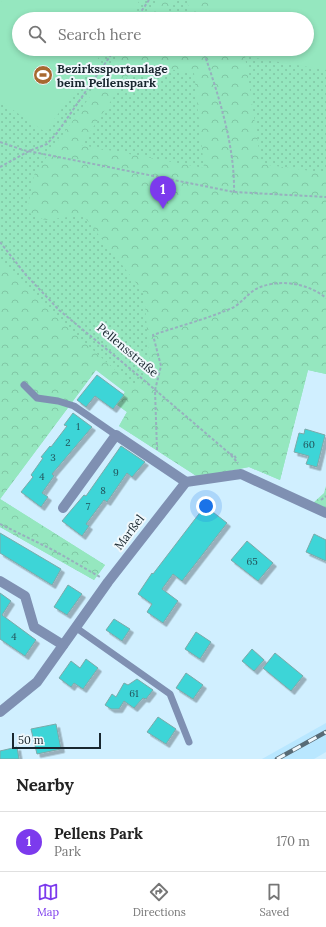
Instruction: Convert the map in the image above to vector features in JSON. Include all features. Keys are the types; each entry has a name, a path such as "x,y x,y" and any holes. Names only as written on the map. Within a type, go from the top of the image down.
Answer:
{"street":[{"path":"63,508 116,435 186,482 241,474 326,513"},
{"name":"Marßel","path":"0,712 37,682 108,582 186,482"},
{"path":"0,581 25,596 34,627 63,645"}],"lane":[{"path":"24,385 37,398 58,401 74,406 116,435"},
{"path":"76,627 170,694 188,742"}],"path":[{"path":"141,12 149,0"},
{"path":"0,167 29,151 47,144 58,133 110,56"},
{"path":"205,56 217,90 234,172 234,192"},
{"path":"0,142 29,151 234,192 326,197"},
{"name":"Pellensstraße","path":"0,242 26,275 59,310 156,390 230,454 237,461 241,474"},
{"path":"158,464 156,390 162,366 153,334 233,308 256,290 274,283 291,284 309,288 326,298"},
{"path":"0,524 53,550 108,582"}],"shaded area":[{"path":"326,723 326,752 314,759 262,759"}],"green space":[{"path":"0,0 326,0 326,374 308,370 280,480 249,467 198,477 119,426 127,412 116,404 125,392 96,370 0,499"},
{"name":"Bezirkssportanlage beim Pellenspark","path":"2,0 140,0 132,12 12,12 12,56 100,56 45,132 0,101 0,3"},
{"path":"158,0 173,0 164,12 150,12"},
{"path":"187,0 208,0 209,12 190,12"},
{"path":"208,0 326,0 326,70 244,56 314,56 314,12 209,12"},
{"path":"119,56 245,56 261,164 326,173 326,374 308,370 280,480 249,467 198,477 119,426 127,412 116,404 125,392 96,370 0,499 0,261 52,313 135,388 150,366 144,293 83,215 45,220 27,212 34,175","holes":["136,64 194,73 204,168 81,145"]},
{"path":"326,486 326,508 313,503 324,493"},
{"path":"0,499 105,565 94,580 0,527"},
{"path":"0,499 105,565 94,580 0,527"}],"building":[{"path":"97,375 124,395 113,409 95,396 86,407 77,400"},
{"path":"73,413 92,427 52,474 54,476 42,493 48,497 41,507 21,492 33,477 31,475 43,458 41,457 50,446 51,447 67,426 64,425"},
{"path":"305,429 325,435 317,467 306,464 309,456 294,452 299,433 304,434"},
{"path":"121,446 145,462 132,477 127,473 107,502 104,500 86,524 89,526 82,536 62,521 84,495 86,496"},
{"path":"205,506 227,523 182,581 173,574 162,589 178,601 163,623 147,612 152,604 138,594 152,573 153,574"},
{"path":"0,533 61,569 52,585 0,553"},
{"path":"314,534 326,540 326,561 306,552"},
{"path":"247,541 273,563 258,581 231,560"},
{"path":"68,585 82,594 67,615 54,607"},
{"path":"0,593 11,601 2,615 36,640 25,656 0,639"},
{"path":"114,619 130,629 122,641 106,630"},
{"path":"196,632 211,642 200,659 185,649"},
{"path":"252,649 264,660 254,671 242,661"},
{"path":"275,653 303,676 291,691 263,668"},
{"path":"86,659 98,668 83,689 74,683 71,687 59,678 71,661 80,668"},
{"path":"186,673 203,685 193,699 176,688"},
{"path":"137,679 153,690 146,699 143,698 134,708 124,701 119,709 111,709 105,705 112,694 116,697 124,683 128,685"},
{"path":"158,717 176,729 166,744 147,732"},
{"path":"56,724 61,749 37,754 31,729"},
{"path":"17,747 19,759 0,759 0,751"}],"railway":[{"path":"277,759 326,732"}],"place":[{"name":"Bezirkssportanlage beim Pellenspark","path":"43,75"},
{"name":"Pellens Park","path":"163,209"}]}
